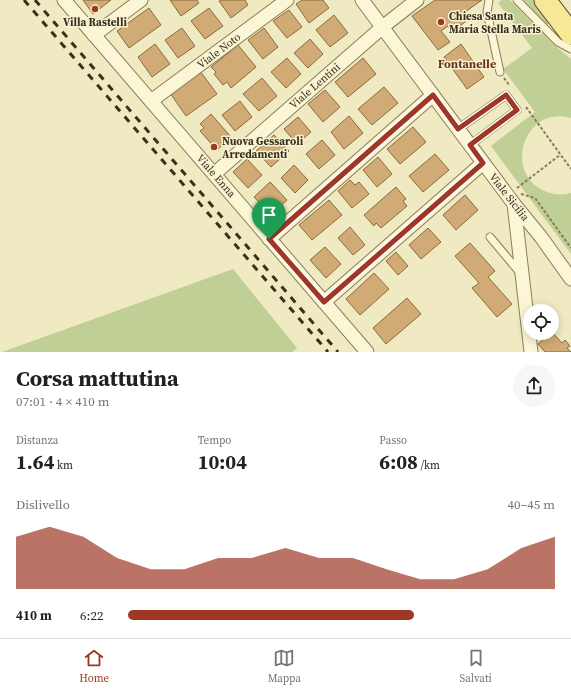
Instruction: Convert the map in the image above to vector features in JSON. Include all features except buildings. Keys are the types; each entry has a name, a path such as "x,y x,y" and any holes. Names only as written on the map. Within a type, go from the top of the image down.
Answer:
{"main road":[{"path":"545,0 570,36"}],"street":[{"name":"Viale Enna","path":"64,0 367,352"},
{"path":"94,35 141,0"},
{"name":"Viale Noto","path":"151,101 287,0"},
{"name":"Viale Sicilia","path":"362,0 483,163 511,197 571,277"},
{"name":"Viale Lentini","path":"214,174 417,0"},
{"path":"269,239 433,95"},
{"path":"324,302 483,163"},
{"path":"511,197 531,352"}],"lane":[{"path":"489,0 487,12 500,72"},
{"path":"516,0 558,42 570,36"},
{"path":"458,129 506,95 517,110 470,145"},
{"path":"490,237 522,276"}],"path":[{"path":"538,124 571,169"},
{"path":"511,197 560,155"},
{"path":"511,197 535,198 571,248"}],"green space":[{"path":"502,0 510,0 553,44 571,59 571,118 554,117 540,122 530,132 524,145 522,159 526,173 535,185 553,194 571,193 571,254 491,146 535,112 503,69 532,48 498,3"},
{"path":"524,0 535,0 551,21 547,25"},
{"path":"233,269 297,348 292,352 2,352"}],"railway":[{"path":"24,0 328,352"},
{"path":"35,0 338,352"}],"place":[{"name":"Villa Rastelli","path":"95,9"},
{"name":"Chiesa Santa Maria Stella Maris","path":"441,22"},
{"name":"Nuova Gessaroli Arredamenti","path":"214,147"}],"district":[{"name":"Fontanelle","path":"467,64"}],"route":[{"path":"433,95 458,129 506,95 517,110 470,145 483,163 324,302 269,239 433,95"}]}
